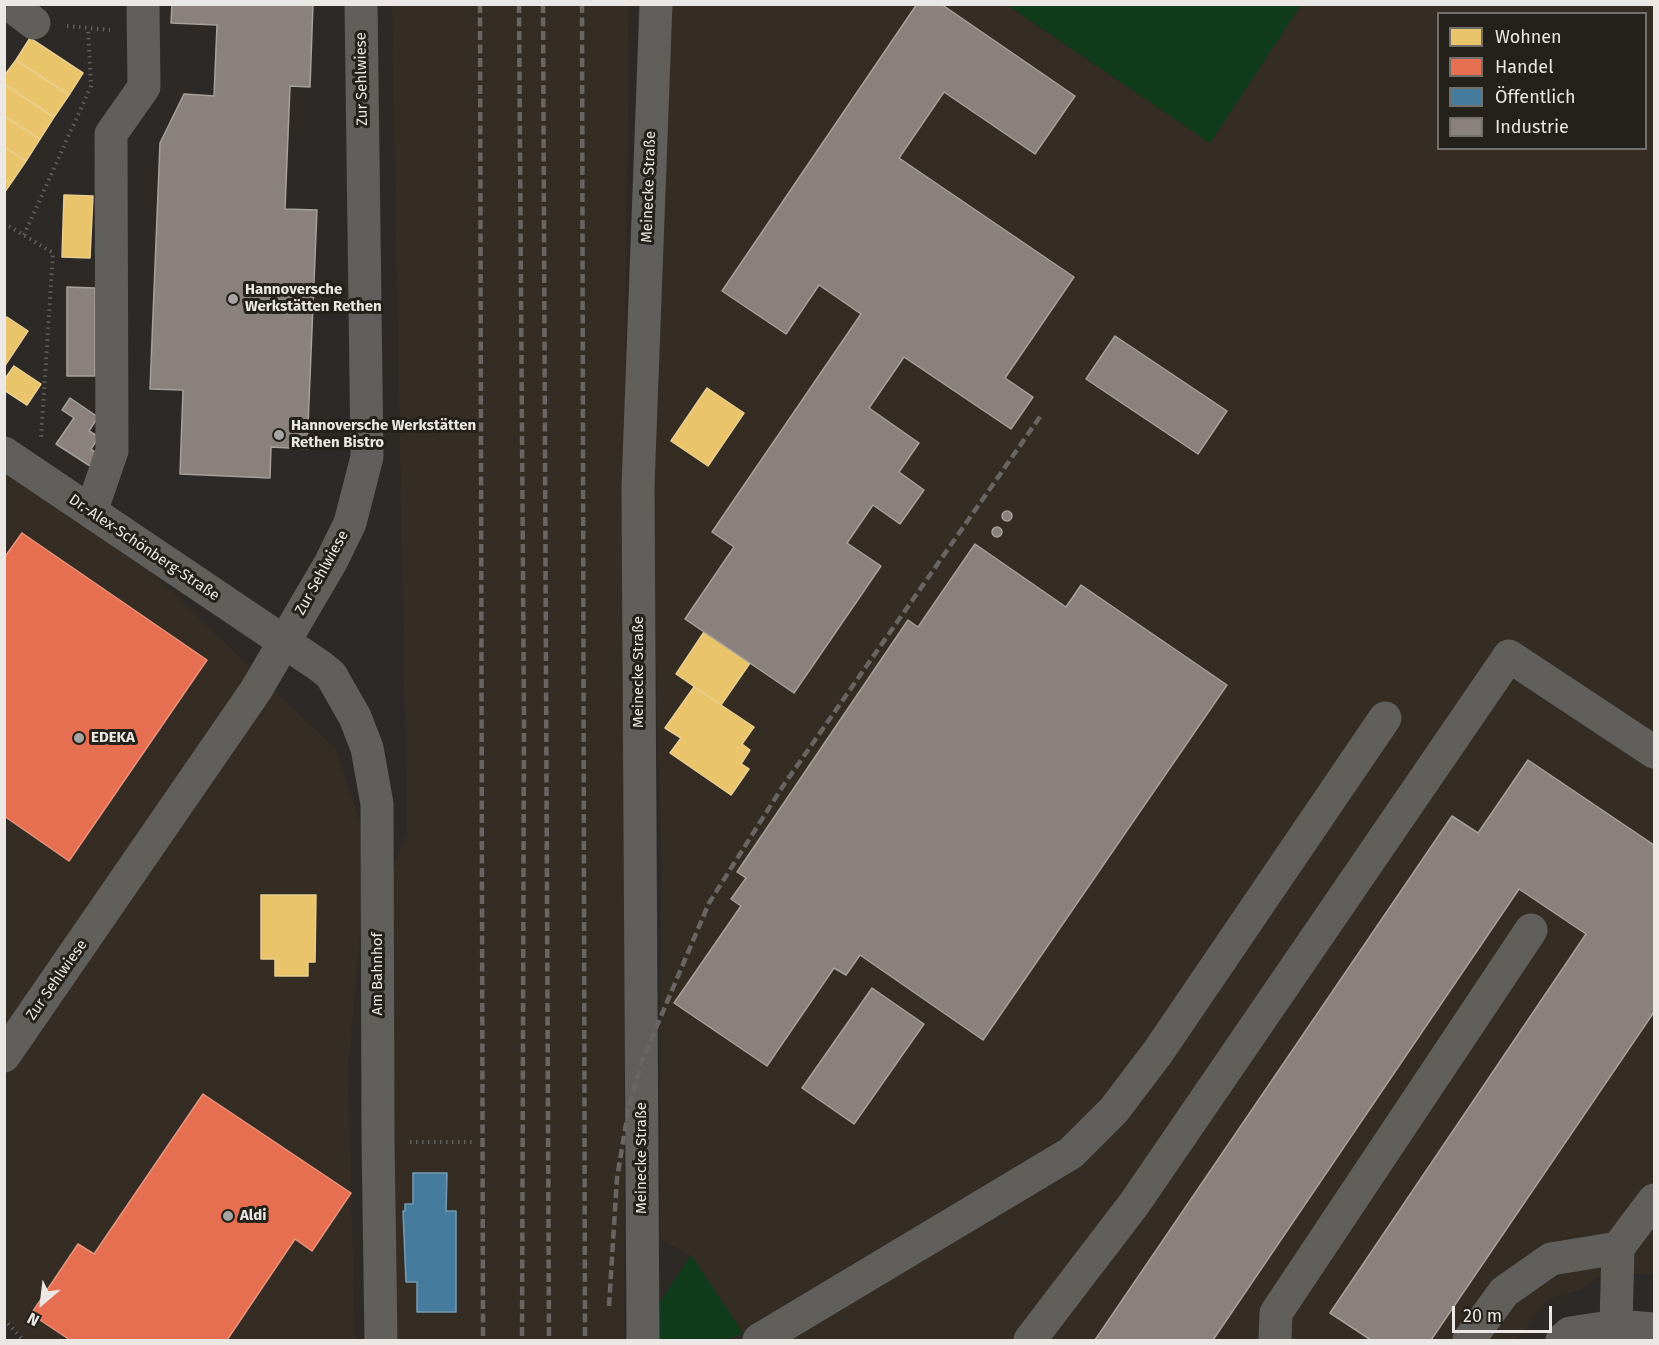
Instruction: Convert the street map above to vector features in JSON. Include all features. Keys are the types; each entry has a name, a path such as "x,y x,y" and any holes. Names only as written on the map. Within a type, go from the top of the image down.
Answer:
{"street":[{"name":"Zur Sehlwiese","path":"4,1056 256,690 331,562 350,523 367,457 361,4"},
{"name":"Meinecke Straße","path":"643,1341 638,486 656,4"},
{"path":"91,512 112,451 111,134 144,87 143,19"},
{"name":"Dr.-Alex-Schönberg-Straße","path":"4,453 283,642"},
{"name":"Am Bahnhof","path":"283,642 320,666 339,688 367,748 378,804 378,1140 381,1341"},
{"path":"1030,1341 1134,1204 1509,656 1654,752"},
{"path":"759,1341 1071,1153 1114,1110 1158,1052 1385,718"},
{"path":"1275,1341 1276,1313 1531,930"},
{"path":"1617,1326 1618,1248 1654,1200"},
{"path":"1469,1341 1504,1292 1551,1259 1618,1248"},
{"path":"1562,1341 1570,1333 1617,1326 1654,1329"}],"path":[{"path":"21,14 88,28 143,19"},
{"path":"24,235 91,86 88,28"},
{"path":"4,223 53,253 39,476"},
{"path":"378,1140 475,1142"},
{"path":"4,1319 22,1341"}],"shaded area":[{"path":"392,5 629,5 624,435 624,1340 398,1340 389,1128 393,870 407,832"},
{"path":"672,5 1010,5 1009,7 1210,143 1301,5 1654,5 1654,1273 1597,1277 1582,1289 1548,1299 1517,1340 748,1340 691,1256 660,1239 661,854 652,503"},
{"path":"17,444 336,749 368,847 348,1069 355,1340 25,1340 5,1317 4,464"}],"green space":[{"path":"1010,4 1301,5 1210,143 1009,6"},
{"path":"691,1255 743,1333 727,1340 655,1340 654,1311"}],"building: Wohnen":[{"path":"30,38 83,73 69,95 16,60"},
{"path":"16,60 69,95 54,117 4,84 4,76"},
{"path":"4,84 54,117 40,139 4,116"},
{"path":"4,116 40,139 26,161 4,147"},
{"path":"4,147 26,161 11,183 4,179"},
{"path":"4,179 11,183 4,193"},
{"path":"64,195 93,196 90,258 62,257"},
{"path":"7,317 28,331 4,367 4,321"},
{"path":"14,366 41,384 27,405 4,390 4,380"},
{"path":"707,388 744,413 708,466 671,441"},
{"path":"704,632 750,663 721,705 676,674"},
{"path":"694,687 754,727 742,744 750,750 741,764 749,769 731,795 670,753 681,738 665,728"},
{"path":"261,895 316,895 315,962 308,962 308,976 275,976 275,959 261,959"}],"building: Handel":[{"name":"EDEKA","path":"22,533 207,660 69,861 4,816 4,558"},
{"name":"Aldi","path":"203,1094 351,1193 312,1251 295,1239 227,1340 70,1340 31,1314 78,1244 94,1254"}],"building: Öffentlich":[{"path":"413,1173 447,1173 446,1211 456,1211 456,1312 417,1312 417,1282 406,1282 403,1211 405,1211 405,1204 413,1204"}],"building: Industrie":[{"name":"Hannoversche Werkstätten Rethen","path":"172,4 313,4 310,87 290,86 285,209 317,210 307,449 271,447 270,478 180,474 183,390 150,389 160,143 184,94 214,96 217,25 171,23"},
{"path":"917,4 941,4 1075,96 1035,154 944,92 899,158 1074,277 1005,378 1033,397 1011,429 904,357 869,408 919,443 899,472 924,490 900,524 873,505 847,543 881,566 794,693 685,619 734,547 712,532 861,314 819,285 786,334 722,291"},
{"path":"67,287 95,288 95,376 67,376"},
{"path":"1115,336 1227,411 1198,454 1086,379"},
{"path":"70,398 98,417 89,431 99,437 91,449 98,454 90,466 56,444 74,418 62,410"},
{"path":"1007,511 1011,512 1011,520 1007,521 1003,520 1002,516 1003,512"},
{"path":"997,527 1001,528 1001,536 997,537 993,536 992,532 993,528"},
{"path":"975,544 1066,607 1081,585 1227,685 983,1040 860,955 846,975 834,968 767,1066 674,1003 741,906 731,899 746,878 737,872 908,620 918,627"},
{"path":"1528,760 1654,845 1654,1012 1431,1340 1371,1340 1330,1313 1586,934 1519,889 1213,1340 1095,1340 1452,816 1478,833"},
{"path":"872,988 924,1024 854,1124 802,1088"}],"railway":[{"path":"480,4 483,1340"},
{"path":"519,4 524,720 522,1340"},
{"path":"543,4 549,1340"},
{"path":"582,4 585,1340"},
{"path":"609,1306 617,1178 629,1106 642,1061 709,903 783,786 1042,414"}],"place":[{"name":"Hannoversche Werkstätten Rethen","path":"233,299"},
{"name":"Hannoversche Werkstätten Rethen Bistro","path":"279,435"},
{"name":"EDEKA","path":"79,738"},
{"name":"Aldi","path":"228,1216"}]}
